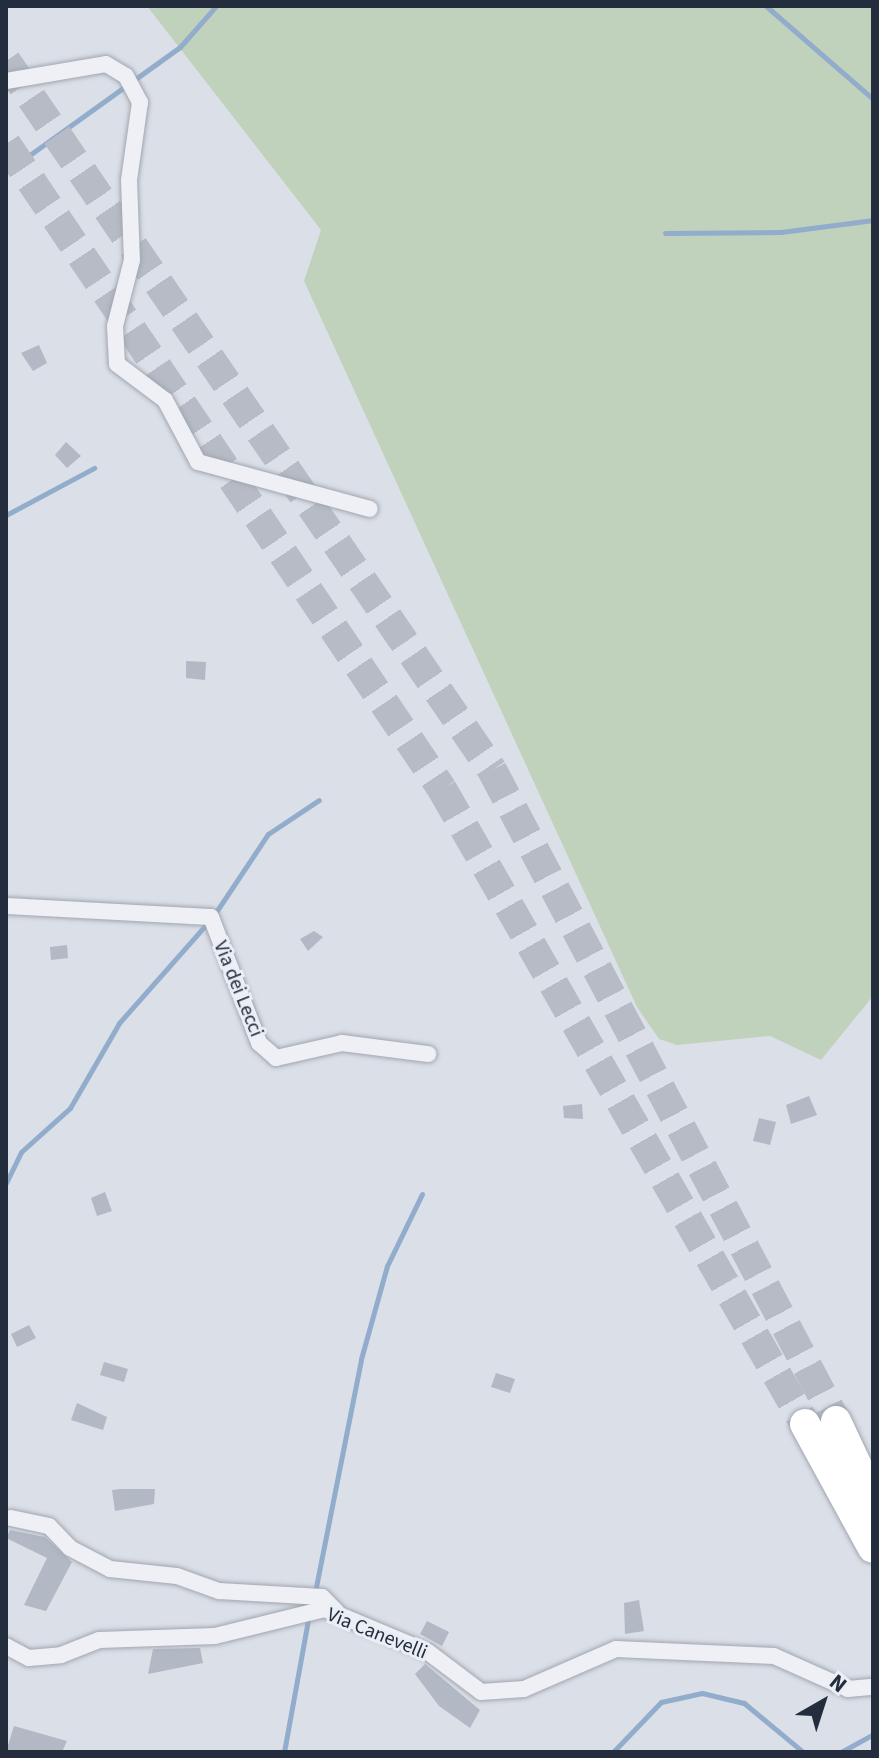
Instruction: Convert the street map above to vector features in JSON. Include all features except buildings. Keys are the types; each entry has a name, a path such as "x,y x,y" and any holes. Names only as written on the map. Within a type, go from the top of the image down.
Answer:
{"highway":[{"path":"836,1421 873,1500"},
{"path":"805,1424 873,1548"}],"street":[{"path":"6,81 106,64 126,76 140,102 129,180 132,260 115,326 117,364 165,400 198,462 370,509"},
{"name":"Via dei Lecci","path":"6,906 211,917 259,1043 276,1058 342,1043 428,1054"},
{"path":"11,1518 49,1526 70,1548 110,1569 177,1576 219,1591 322,1597 338,1614"},
{"name":"Via Canevelli","path":"6,1646 29,1658 99,1640 215,1636 325,1609 428,1652 481,1692 524,1689 616,1649 774,1656 848,1689 873,1687"}],"green space":[{"path":"147,6 873,6 873,996 821,1060 770,1036 677,1045 659,1039 637,1007 304,281 321,230"}],"waterway":[{"path":"6,172 180,47 216,6"},
{"path":"766,6 873,99"},
{"path":"665,233 781,232 873,220"},
{"path":"6,515 94,468"},
{"path":"6,1183 21,1152 70,1108 119,1023 212,918 268,834 319,800"},
{"path":"315,1592 361,1359 387,1266 422,1194"},
{"path":"284,1752 308,1620"},
{"path":"613,1752 661,1702 702,1693 744,1703 803,1752"},
{"path":"841,1752 873,1734"}],"tunnel":[{"path":"6,61 492,770 836,1421"},
{"path":"6,144 442,789 805,1424"}]}
